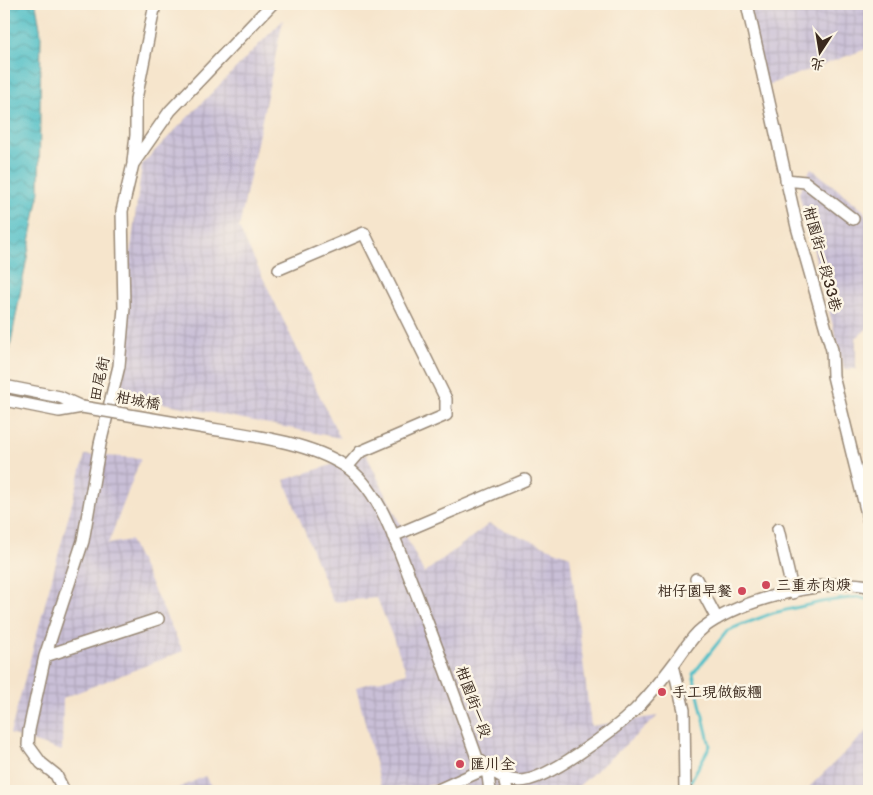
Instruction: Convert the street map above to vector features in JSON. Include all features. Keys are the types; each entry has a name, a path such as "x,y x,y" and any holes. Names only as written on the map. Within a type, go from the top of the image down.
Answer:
{"street":[{"path":"133,164 136,135 136,99 155,4"},
{"name":"田尾街","path":"64,791 56,775 41,763 28,745 45,656 82,541 100,444 119,366 124,317 122,212 133,164 170,111 272,4"},
{"name":"柑園街一段33巷","path":"747,4 786,180 832,350 832,376 869,522"},
{"path":"786,180 805,182 853,219"},
{"path":"279,269 364,233 446,399 446,415 360,452 347,467"},
{"name":"柑城橋","path":"4,386 60,396 82,407"},
{"name":"柑城橋","path":"4,400 58,410 82,407 188,425"},
{"name":"柑園街一段","path":"188,425 286,444 331,458 347,467 362,482 375,500 393,536 429,626 477,758 487,768 504,778 521,781 538,777 586,749 635,710 701,629 717,620 753,603 793,592 841,584 869,586"},
{"path":"393,536 525,480"},
{"path":"778,529 793,592"},
{"path":"696,579 717,620"},
{"path":"45,656 158,620"},
{"path":"673,665 684,710 685,791"},
{"path":"436,791 487,768 490,791"},
{"path":"504,778 507,791"}],"shaded area":[{"path":"748,4 869,4 869,48 765,86"},
{"path":"283,20 239,228 340,438 112,393 142,164"},
{"path":"811,168 863,210 869,222 869,327 856,338 856,369 844,369 799,193"},
{"path":"366,454 424,573 489,524 570,556 591,726 658,716 573,791 469,791 462,782 382,790 356,687 407,673 377,598 333,602 284,480"},
{"path":"85,455 141,458 108,544 130,540 183,651 63,698 62,751 10,734"},
{"path":"869,729 869,791 805,791"},
{"path":"205,776 214,791 172,791"}],"water":[{"path":"4,4 36,4 41,34 39,195 4,379"}],"waterway":[{"path":"689,784 710,746 693,674 728,630 773,613 821,602 858,597 869,600"}],"place":[{"name":"三重赤肉焿","path":"766,585"},
{"name":"柑仔園早餐","path":"742,591"},
{"name":"手工現做飯糰","path":"662,692"},
{"name":"匯川全","path":"460,764"}]}
